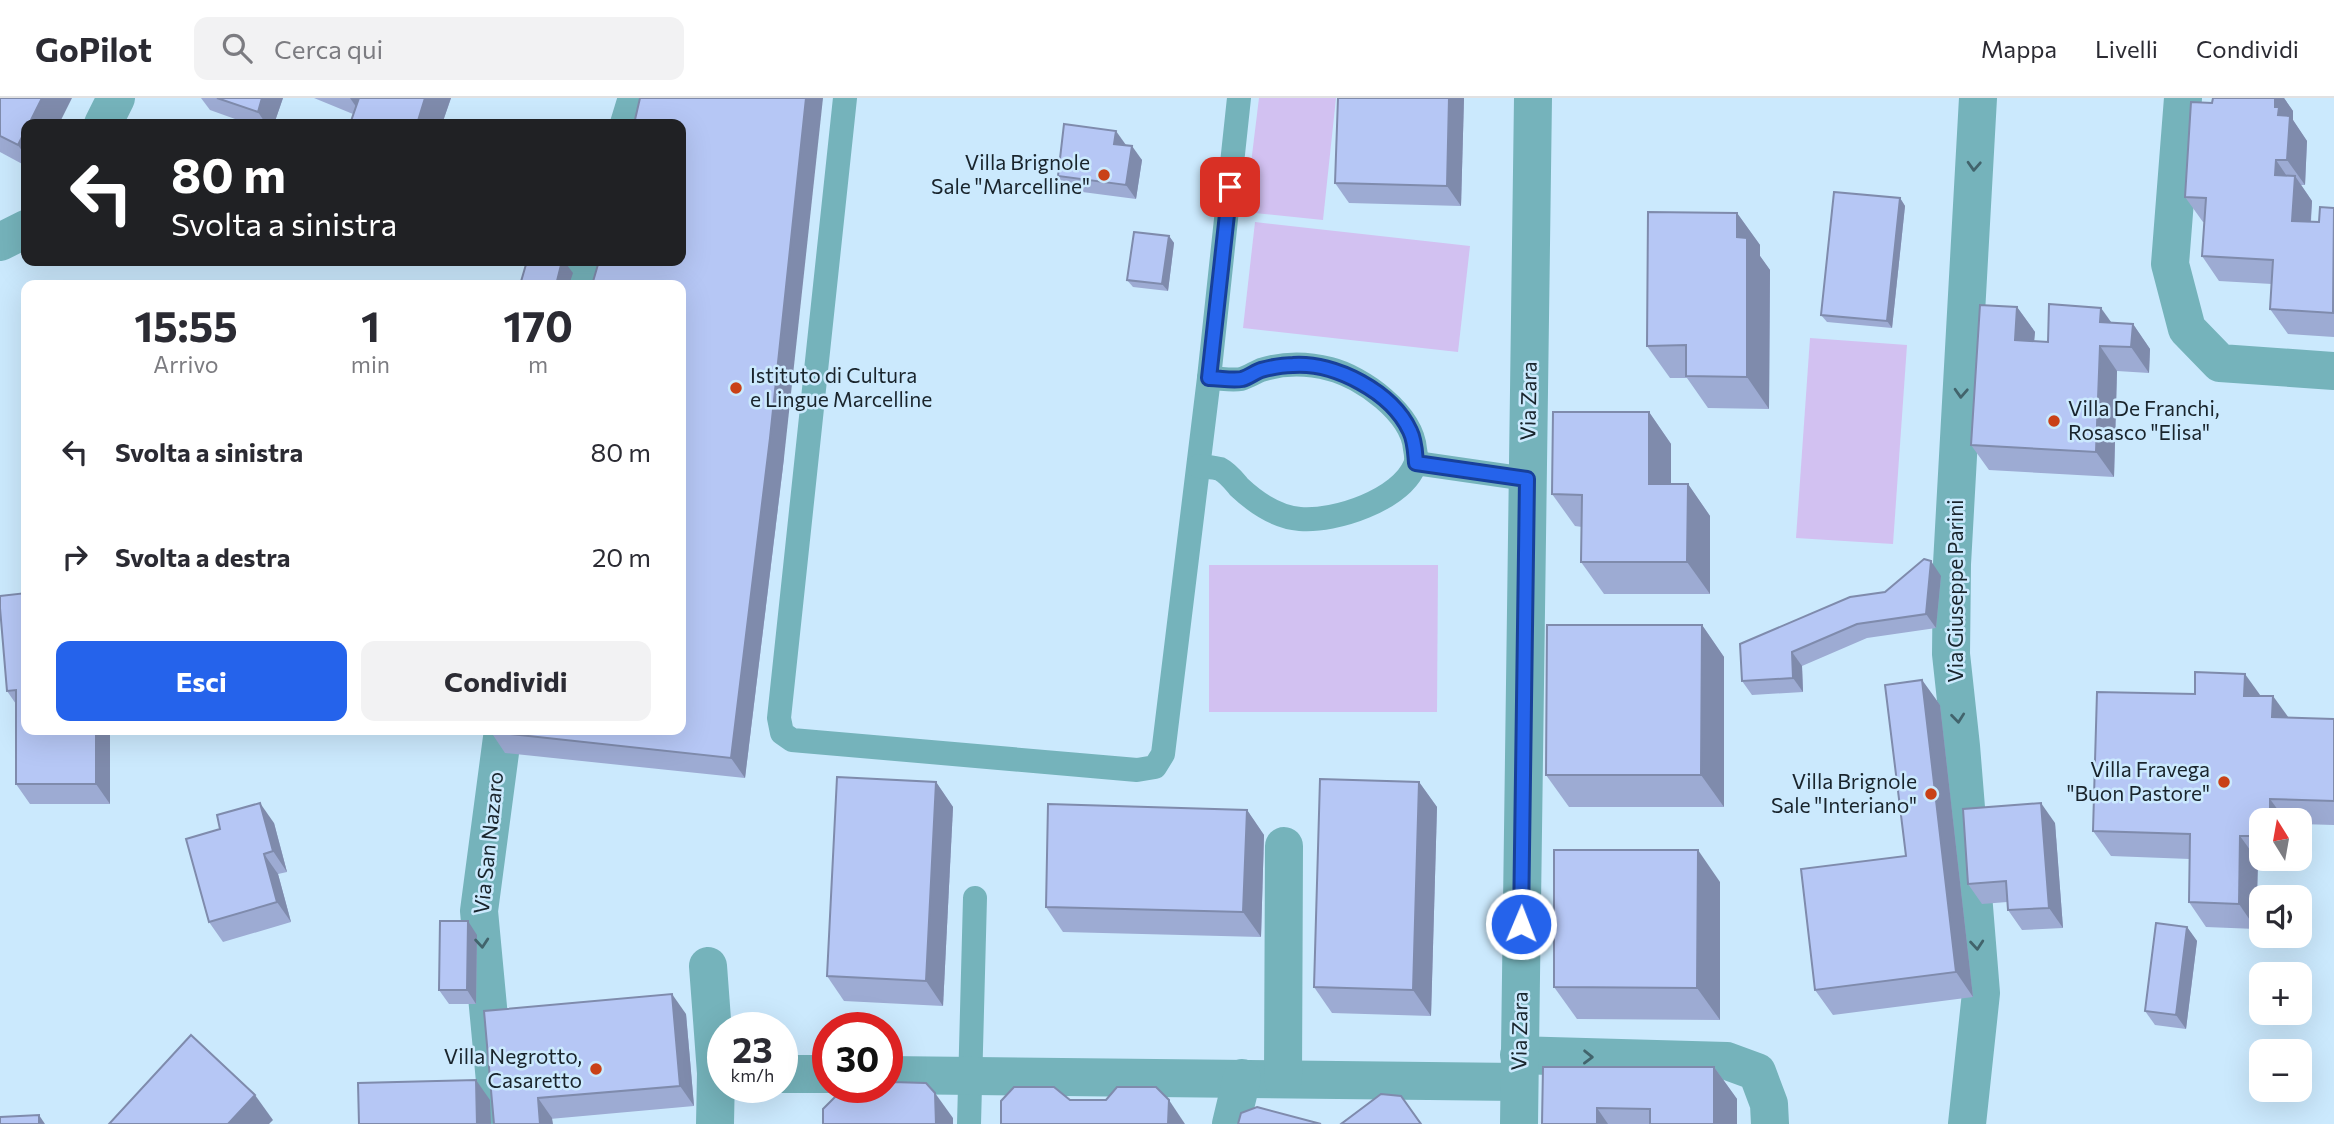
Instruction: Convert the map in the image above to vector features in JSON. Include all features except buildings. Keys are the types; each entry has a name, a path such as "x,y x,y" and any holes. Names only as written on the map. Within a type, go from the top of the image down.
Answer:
{"street":[{"path":"106,119 116,98"},
{"path":"631,119 637,98"},
{"name":"Via Zara","path":"1518,1124 1533,98"},
{"name":"Via Giuseppe Parini","path":"1967,1124 1981,993 1951,654 1952,590 1978,98"},
{"path":"2183,98 2170,264 2187,329 2220,363 2334,371"},
{"path":"0,242 21,232"},
{"name":"Via San Nazaro","path":"499,1124 479,911 502,735"},
{"path":"1283,1079 1284,846"},
{"path":"708,967 713,1012"},
{"path":"1519,1069 1727,1061 1757,1072 1769,1104 1770,1124"},
{"name":"Via Zara","path":"903,1075 1283,1079 1519,1069"},
{"path":"1231,1124 1242,1079"},
{"path":"715,1124 717,1103"}],"lane":[{"path":"845,98 779,718 782,733 792,740 1137,770 1155,767 1164,754 1239,98"},
{"path":"1199,466 1220,469 1246,494 1268,510 1299,519 1329,516 1370,504 1397,488 1408,477 1416,463 1415,444 1399,415 1370,388 1345,374 1331,369 1295,365 1260,371 1244,379 1209,378"},
{"path":"1416,463 1527,479"},
{"path":"969,1124 975,898"}],"shaded area":[{"path":"1259,98 1336,98 1323,220 1245,212"},
{"path":"1255,222 1470,246 1458,352 1243,328"},
{"path":"1810,338 1907,345 1893,544 1796,538"},
{"path":"1209,565 1438,565 1437,712 1209,712"}],"place":[{"name":"Villa Brignole Sale \"Marcelline\"","path":"1104,175"},
{"name":"Istituto di Cultura e Lingue Marcelline","path":"736,388"},
{"name":"Villa De Franchi, Rosasco \"Elisa\"","path":"2054,421"},
{"name":"Villa Fravega \"Buon Pastore\"","path":"2224,782"},
{"name":"Villa Brignole Sale \"Interiano\"","path":"1931,794"},
{"name":"Villa Negrotto, Casaretto","path":"596,1069"}],"route":[{"path":"1230,187 1209,378 1244,379 1260,371 1295,365 1331,369 1370,388 1399,415 1415,444 1416,463 1527,479 1521,924"}]}
